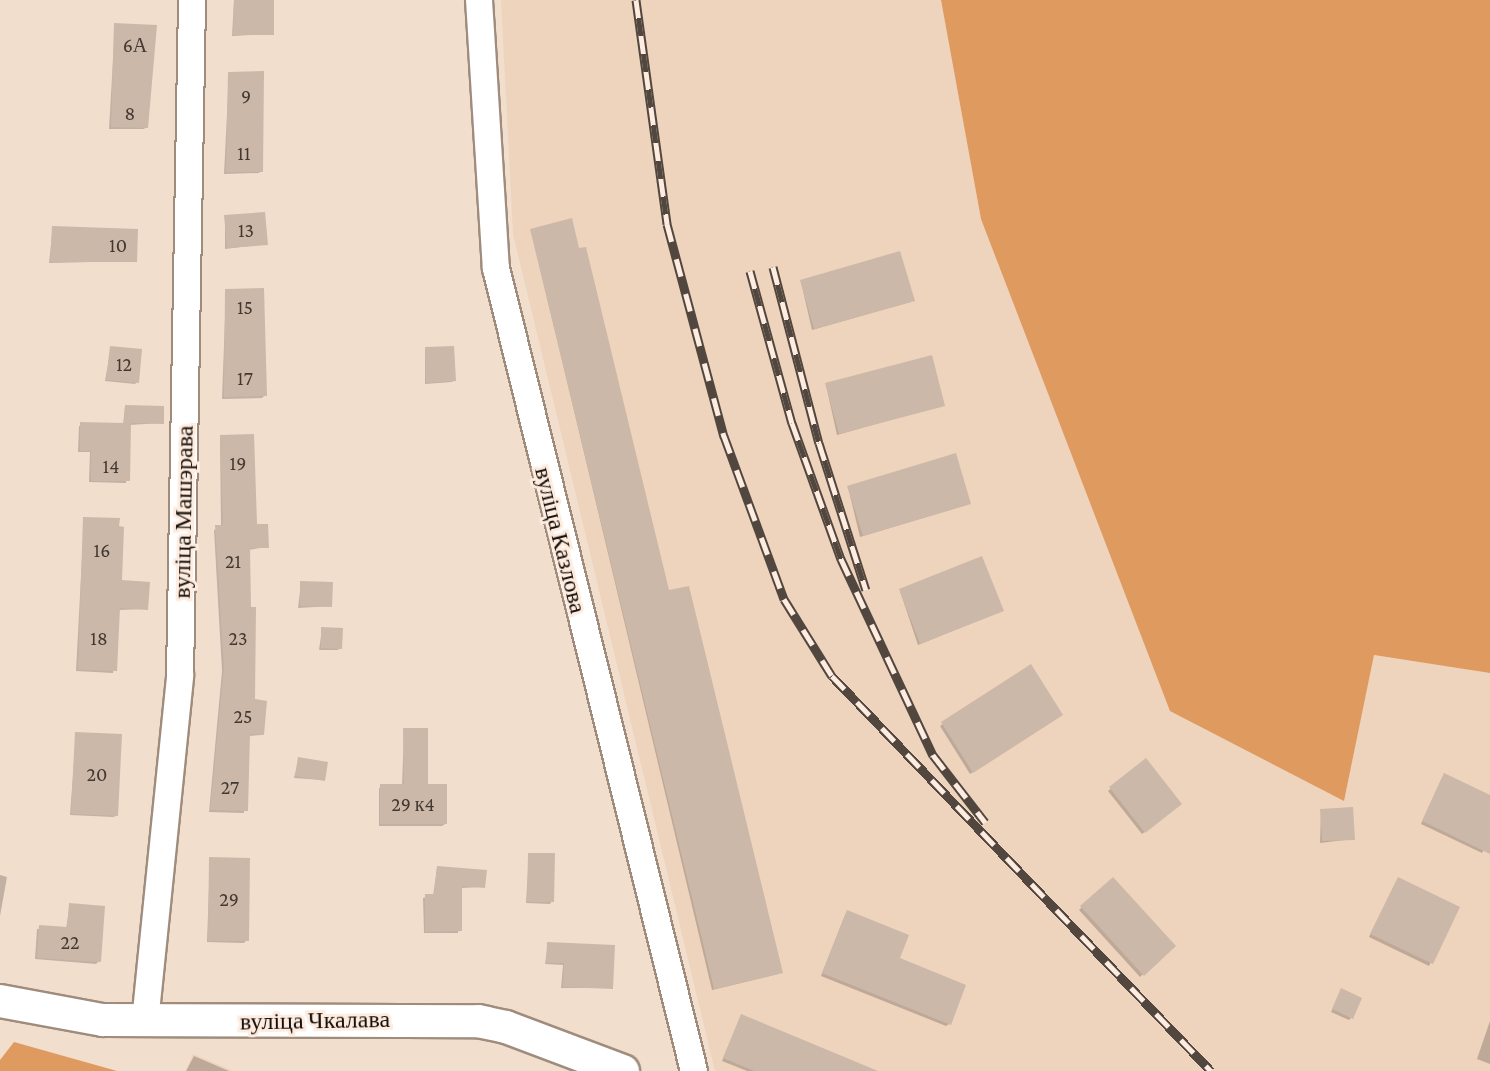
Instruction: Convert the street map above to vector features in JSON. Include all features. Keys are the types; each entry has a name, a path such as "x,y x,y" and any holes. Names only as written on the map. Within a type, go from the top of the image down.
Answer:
{"street":[{"name":"вуліца Машэрава","path":"145,1022 180,676 192,0"},
{"name":"вуліца Казлова","path":"479,0 496,268 694,1071"},
{"name":"вуліца Чкалава","path":"0,1001 60,1015 145,1022 478,1021 506,1027 623,1071"}],"shaded area":[{"path":"501,0 941,0 981,219 1344,800 1374,655 1490,673 1490,1071 715,1071 513,234"},
{"path":"941,0 1490,0 1490,673 1374,655 1344,801 1170,711 981,219"},
{"path":"14,1042 117,1071 0,1071 0,1060"},
{"path":"193,1054 234,1071 186,1071"}],"building":[{"path":"234,0 274,0 274,35 233,35"},
{"path":"114,23 157,25 148,128 111,127"},
{"path":"264,71 263,172 226,172 228,72"},
{"path":"265,212 268,245 227,248 224,215"},
{"path":"572,218 579,248 586,247 669,590 689,586 783,973 714,989 530,229"},
{"path":"52,226 138,229 137,262 50,262"},
{"path":"900,251 915,301 814,329 800,280"},
{"path":"264,288 267,396 224,397 225,289"},
{"path":"110,346 142,349 139,383 106,380"},
{"path":"454,346 456,381 426,383 425,347"},
{"path":"932,355 945,406 839,434 825,383"},
{"path":"125,405 164,406 164,424 131,423 130,481 91,481 91,451 80,451 80,422 124,423"},
{"path":"254,434 257,524 268,524 269,548 250,548 251,607 256,607 255,699 267,701 264,735 250,734 248,811 210,810 224,668 215,525 223,525 220,435"},
{"path":"956,453 971,504 863,536 847,486"},
{"path":"83,517 120,518 119,526 124,527 122,580 150,582 148,610 120,608 117,671 78,670"},
{"path":"982,556 1004,611 920,644 899,589"},
{"path":"300,581 333,582 332,607 300,606"},
{"path":"321,627 343,628 342,649 321,648"},
{"path":"1031,664 1063,715 973,773 941,722"},
{"path":"403,728 428,728 428,784 447,784 447,824 380,824 380,784 404,784"},
{"path":"75,732 122,734 118,816 71,814"},
{"path":"298,757 328,762 325,781 295,776"},
{"path":"1146,758 1182,804 1145,833 1109,787"},
{"path":"1444,773 1490,795 1490,854 1422,821"},
{"path":"1353,807 1355,840 1322,841 1320,809"},
{"path":"528,853 555,853 554,902 527,902"},
{"path":"209,857 250,858 249,941 208,941"},
{"path":"437,866 487,870 485,888 462,886 462,931 425,932 425,894 434,894"},
{"path":"1113,877 1176,946 1144,976 1080,906"},
{"path":"1398,877 1460,907 1433,964 1370,934"},
{"path":"69,903 105,906 101,962 37,958 39,925 67,927"},
{"path":"847,910 909,935 900,958 966,985 951,1025 822,973"},
{"path":"547,942 615,945 613,989 563,987 564,963 546,963"},
{"path":"1341,988 1362,998 1353,1019 1332,1009"},
{"path":"741,1014 878,1071 754,1071 723,1058"}],"railway":[{"path":"636,0 667,224 724,436 784,599 832,676 1211,1071"},
{"path":"773,267 819,443 866,590"},
{"path":"750,271 792,423 841,559 933,755 985,822"}]}
